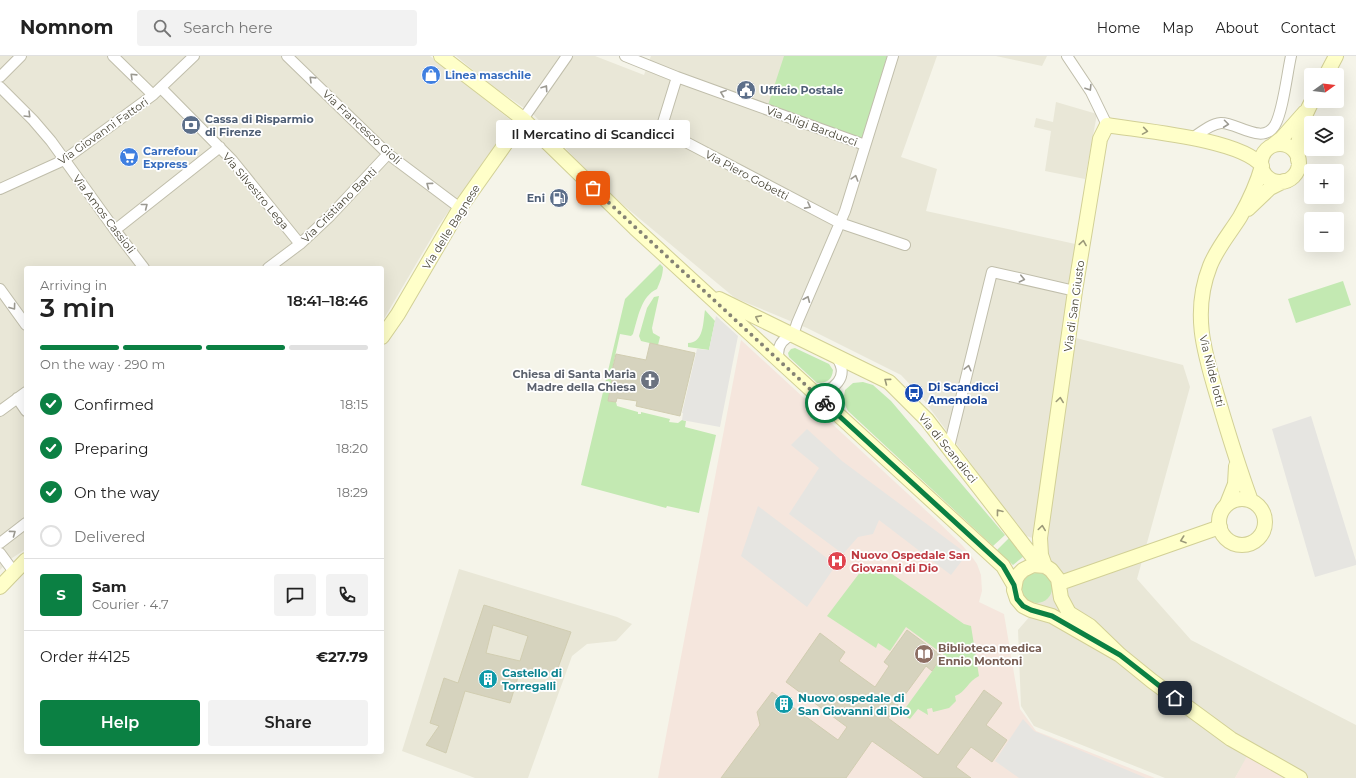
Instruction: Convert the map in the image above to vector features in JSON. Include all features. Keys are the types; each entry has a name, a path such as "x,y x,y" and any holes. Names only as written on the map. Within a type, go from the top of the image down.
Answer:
{"main road":[{"path":"441,56 523,119 603,199 1003,566 1014,585"},
{"path":"1330,68 1336,56"},
{"path":"1307,108 1282,138 1266,150 1262,156 1262,166 1266,175 1276,182 1284,181 1295,174 1298,165 1297,143 1309,108"},
{"name":"Via delle Bagnese","path":"384,334 398,314 460,208 523,119"},
{"path":"1107,125 1191,138 1229,147 1252,157 1262,166"},
{"name":"Via di San Giusto","path":"1042,566 1040,538 1075,290 1100,139 1107,125"},
{"path":"1229,147 1262,148 1281,144 1289,146 1295,152 1298,160"},
{"name":"Via Nilde Iotti","path":"1237,462 1234,484 1228,504 1221,514 1220,527 1225,538 1232,543 1246,545 1257,540 1264,531 1266,524 1265,516 1261,508 1251,501 1237,462 1204,348 1200,310 1210,265 1240,216 1259,177 1262,166"},
{"name":"Via Nilde Iotti","path":"1240,216 1264,193 1284,181"},
{"name":"Via di Scandicci","path":"704,291 890,382 927,420 1042,566 1056,574 1060,586 1061,598 1070,614 1090,626 1120,655 1152,681 1231,739 1300,778"},
{"path":"1228,504 1241,499 1251,501"},
{"path":"1037,611 1046,609 1054,604 1059,596 1060,586 1220,527"},
{"path":"0,587 24,562"},
{"path":"1014,585 1018,574 1023,570 1033,565 1042,566"},
{"name":"Via di Scandicci","path":"1014,585 1015,594 1019,603 1027,608 1052,616 1120,655"}],"street":[{"path":"0,77 21,56"},
{"path":"113,56 153,95"},
{"name":"Via Giovanni Fattori","path":"0,189 64,160 153,95 194,56"},
{"name":"Via Francesco Gioli","path":"287,56 388,154 460,208"},
{"path":"523,119 567,56"},
{"name":"Via Aligi Barducci","path":"625,56 865,145"},
{"path":"779,360 778,352 780,346 786,338 793,335 840,223 893,56"},
{"path":"1067,56 1091,92 1107,125"},
{"path":"1191,138 1210,126 1223,123 1253,133 1263,133 1271,130 1276,125 1279,115 1291,56"},
{"name":"Via Piero Gobetti","path":"677,76 661,129 840,223"},
{"name":"Via Amos Cassioli","path":"0,87 33,120 51,141 114,230 142,266"},
{"name":"Via Silvestro Lega","path":"161,88 220,147 300,244"},
{"path":"114,230 220,147"},
{"name":"Via Cristiano Banti","path":"271,266 300,244 330,216 388,154"},
{"path":"840,223 906,245"},
{"path":"949,447 992,272 1075,290"},
{"path":"0,290 24,322"},
{"path":"813,392 828,390 838,382 841,365 836,356"},
{"path":"0,411 24,393"},
{"path":"17,398 24,408"},
{"path":"0,543 24,525"},
{"path":"0,553 14,572"}],"shaded area":[{"path":"0,56 430,56 512,121 439,225 384,319 384,266 24,266 24,550 9,560 0,570"},
{"path":"456,56 595,56 644,75 651,56 937,56 901,157 937,169 926,211 1089,247 1076,338 1183,365 1190,387 1137,579 1191,640 1356,725 1356,778 1287,778 1248,756 1235,778 1165,778 1034,726 1021,706 1018,630 1031,615 1038,540 1024,535 920,395 901,375 807,328 735,298 604,189 533,114 492,86"},
{"path":"996,56 1047,56 1042,66"},
{"path":"1056,102 1097,114 1085,179 1045,171 1051,131 1034,127 1036,118 1053,122"},
{"path":"716,316 738,336 720,427 682,420 682,413 697,349 709,350"},
{"name":"Nuovo Ospedale San Giovanni di Dio","path":"741,340 933,517 962,545 972,557 977,564 981,575 982,591 979,602 1004,614 1020,709 1036,731 1155,778 658,778"},
{"path":"1311,416 1356,561 1356,565 1315,577 1272,429"},
{"path":"807,429 842,461 967,554 951,575 879,520 873,534 858,537 843,554 789,514 819,468 791,445"},
{"path":"758,506 836,565 807,607 741,556"},
{"path":"459,569 617,617 632,624 616,641 587,644 572,656 528,778 475,778 402,751"},
{"path":"1023,719 1034,731 1146,778 1019,778 995,761"},
{"path":"1247,756 1287,778 1235,778"}],"green space":[{"path":"784,56 887,56 863,139 768,105"},
{"path":"660,264 663,267 659,284 657,289 647,297 644,302 633,334 631,336 620,334 610,379 612,380 608,401 616,402 617,406 638,412 638,414 641,414 641,412 670,419 669,422 678,423 682,420 686,421 685,427 716,435 699,513 667,506 666,508 581,485 625,299"},
{"path":"1343,281 1351,305 1296,323 1288,299"},
{"path":"659,296 652,328 653,333 660,337 658,345 641,341 639,336 647,308 654,297"},
{"path":"705,310 715,321 709,350 688,347 688,343 697,340 700,336"},
{"path":"795,348 829,364 833,370 830,379 826,382 817,383 789,357 788,353 791,349"},
{"path":"863,382 873,385 891,401 1005,535 993,546 848,411 843,401 845,390 853,383"},
{"path":"1009,538 1024,556 1013,565 996,551"},
{"path":"873,565 882,567 964,624 971,626 979,676 975,678 962,692 955,696 956,701 949,708 933,712 932,708 927,709 928,715 918,709 910,719 901,714 944,655 906,627 890,651 878,643 876,648 827,616 864,567"},
{"path":"1037,573 1048,577 1052,588 1048,599 1037,603 1026,599 1022,588 1026,577"}],"building":[{"name":"Chiesa di Santa Maria Madre della Chiesa","path":"650,343 695,353 680,416 636,406 637,401 617,398 616,402 608,401 612,380 610,379 616,354 646,360"},
{"name":"Castello di Torregalli","path":"484,605 571,632 555,676 538,671 535,679 519,674 510,703 465,691 446,753 426,745 439,726 430,723 444,678 458,683","holes":["493,625 528,636 520,661 486,653"]},
{"name":"Nuovo ospedale di San Giovanni di Dio","path":"907,630 942,656 932,671 926,666 888,718 938,755 984,690 1002,703 986,725 1007,740 992,762 971,747 956,767 971,778 924,778 872,741 846,778 721,778 760,725 757,712 772,692 838,740 847,727 786,682 820,633 845,652 839,661 875,687 889,666 884,662"}],"way so far":[{"path":"593,188 603,199 825,403"}],"place":[{"name":"Linea maschile","path":"431,75"},
{"name":"Ufficio Postale","path":"746,90"},
{"name":"Cassa di Risparmio di Firenze","path":"191,125"},
{"name":"Carrefour Express","path":"129,157"},
{"name":"Il Mercatino di Scandicci","path":"593,188"},
{"name":"Eni","path":"559,198"},
{"name":"Chiesa di Santa Maria Madre della Chiesa","path":"650,380"},
{"name":"Di Scandicci Amendola","path":"914,393"},
{"name":"Nuovo Ospedale San Giovanni di Dio","path":"837,561"},
{"name":"Biblioteca medica Ennio Montoni","path":"924,654"},
{"name":"Castello di Torregalli","path":"488,679"},
{"name":"Nuovo ospedale di San Giovanni di Dio","path":"784,704"}],"route":[{"path":"825,403 1003,566 1009,573 1019,603 1031,610 1052,616 1120,655 1175,698"}]}
